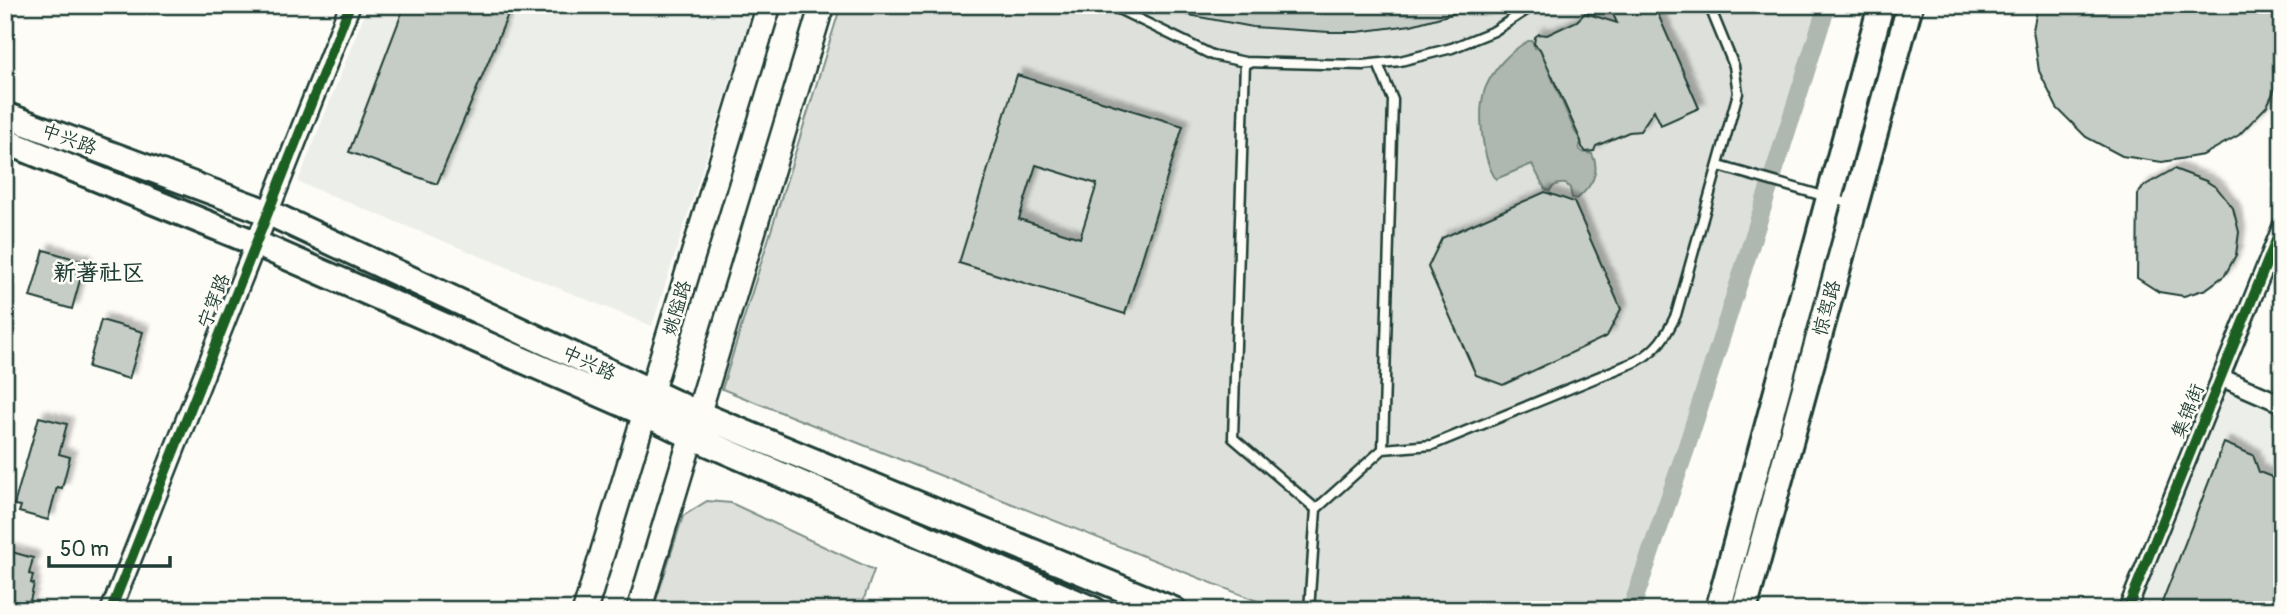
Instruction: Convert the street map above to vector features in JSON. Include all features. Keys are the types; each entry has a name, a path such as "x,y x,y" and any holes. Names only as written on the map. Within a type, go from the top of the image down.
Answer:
{"main road":[{"name":"姚隘路","path":"585,610 769,5"},
{"path":"639,610 822,5"},
{"name":"惊驾路","path":"1718,610 1881,5"},
{"name":"惊驾路","path":"1744,610 1910,5"},
{"name":"中兴路","path":"5,115 267,212 694,425 1094,610"},
{"name":"中兴路","path":"5,141 649,403"},
{"name":"中兴路","path":"694,425 1174,610"}],"street":[{"name":"宁穿路","path":"111,610 350,5"},
{"name":"集锦街","path":"2127,610 2282,225"},
{"path":"2220,377 2282,404"}],"lane":[{"path":"1110,5 1212,55 1245,62 1378,64 1452,48 1494,31 1534,5"},
{"path":"1309,610 1316,509 1383,449 1432,445 1652,353 1667,334 1676,315 1738,93 1734,66 1709,5"},
{"path":"1245,62 1233,438 1316,509"},
{"path":"1378,64 1393,100 1383,449"},
{"path":"1719,166 1844,202"}],"shaded area":[{"path":"368,5 755,5 652,326 298,182"},
{"path":"841,5 1830,5 1623,610 1280,610 722,389"},
{"path":"1528,41 1532,41 1535,48 1545,49 1542,55 1575,132 1583,137 1579,148 1582,152 1592,154 1595,160 1593,178 1577,199 1572,198 1570,188 1566,184 1556,184 1550,191 1545,189 1532,164 1496,179 1487,160 1481,122 1485,89 1503,61"},
{"path":"2222,384 2282,410 2282,610 2131,610"},
{"path":"707,501 731,503 874,570 860,610 653,610 683,516"}],"building":[{"path":"405,5 512,5 437,184 349,152"},
{"path":"1167,5 1469,5 1470,9 1411,25 1357,32 1329,32 1253,27 1167,11"},
{"path":"1609,5 1654,5 1699,108 1661,125 1654,110 1640,131 1629,132 1596,146 1594,151 1586,152 1540,49 1534,44 1535,37 1539,34 1547,35 1577,21 1585,13 1617,23"},
{"path":"2038,5 2282,5 2282,74 2267,106 2239,135 2203,155 2162,162 2122,156 2086,137 2057,108 2039,71 2033,30"},
{"path":"1017,75 1183,126 1125,314 959,263","holes":["1036,165 1097,184 1080,238 1019,219"]},
{"path":"2174,169 2217,188 2233,208 2239,232 2236,255 2225,275 2206,289 2184,296 2159,292 2137,278 2138,194 2144,186"},
{"path":"1545,192 1574,202 1621,309 1607,336 1503,385 1476,375 1428,267 1442,238"},
{"path":"44,250 85,262 72,309 30,297"},
{"path":"101,320 143,332 129,379 88,367"},
{"path":"39,417 67,424 59,454 70,457 62,488 57,487 48,520 19,512 21,506 14,505"},
{"path":"2224,443 2253,455 2259,472 2282,481 2282,610 2159,610"},
{"path":"5,550 33,558 29,574 33,575 31,583 34,584 29,605 24,604 23,610 5,610"}],"waterway":[{"path":"1631,610 1687,446 1827,5"}],"cycle path":[{"path":"111,610 350,5"},
{"path":"2127,610 2282,225"}],"district":[{"name":"新著社区","path":"99,272"}]}
